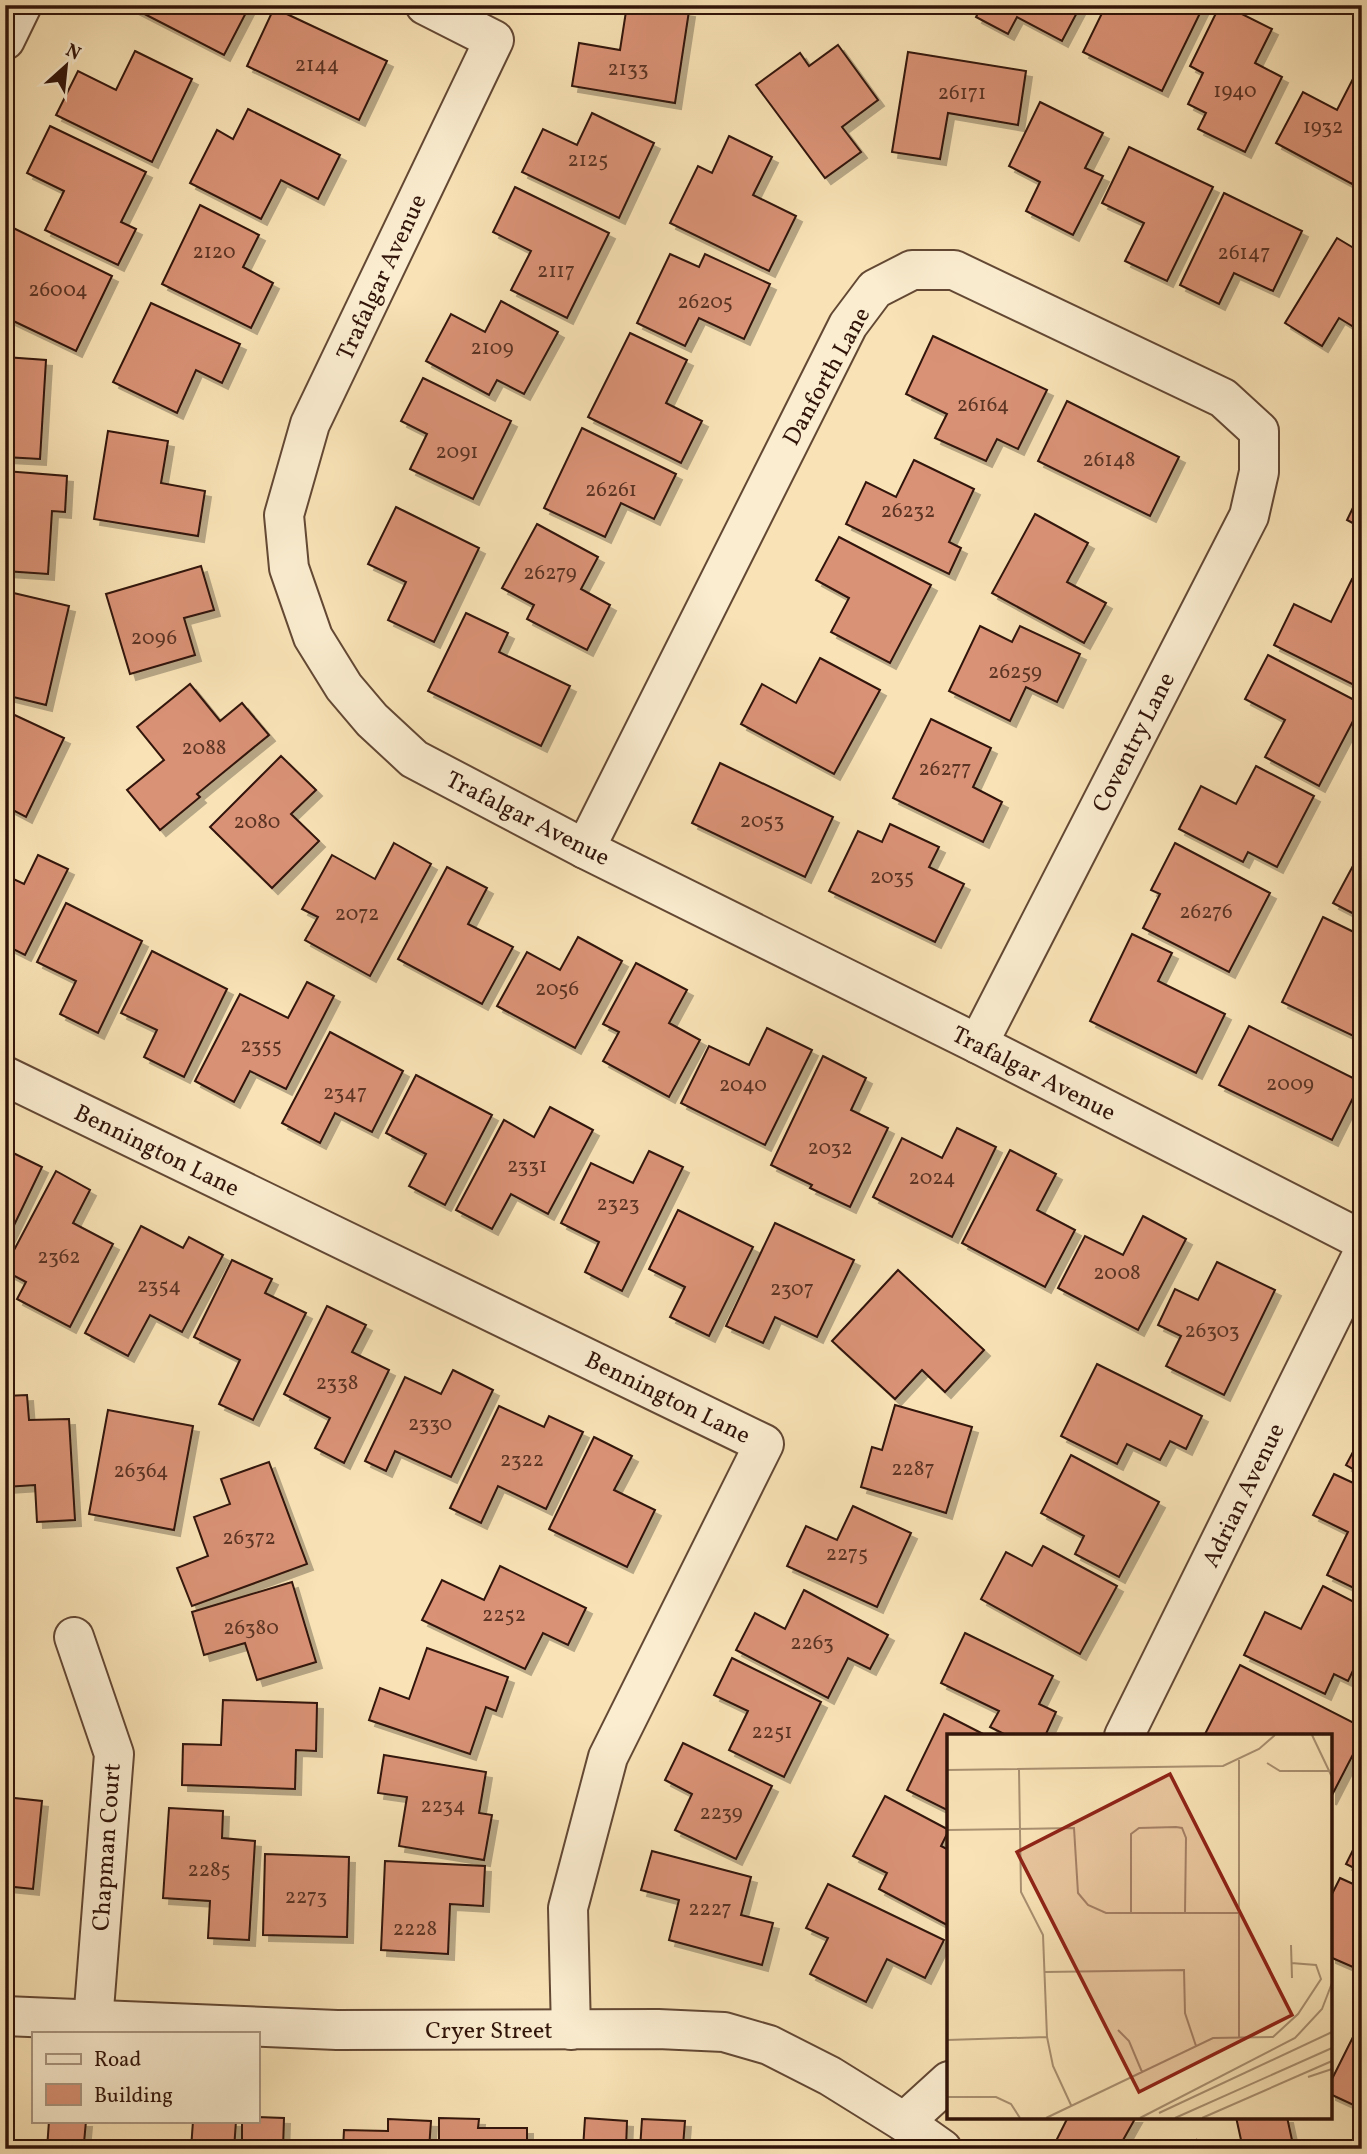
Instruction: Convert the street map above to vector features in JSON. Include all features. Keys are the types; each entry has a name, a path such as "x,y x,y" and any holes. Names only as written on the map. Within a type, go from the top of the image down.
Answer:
{"street":[{"path":"5,40 22,5"},
{"name":"Trafalgar Avenue","path":"425,5 494,40 310,424 284,515 289,568 313,637 344,687 414,759 585,849 978,1044 1362,1240"},
{"name":"Danforth Lane","path":"585,849 848,325 875,289 912,270 954,270 1223,398 1259,431"},
{"name":"Coventry Lane","path":"978,1044 1249,516 1259,472 1259,431"},
{"name":"Bennington Lane","path":"5,1076 764,1444 608,1757 568,1908 571,2030"},
{"name":"Adrian Avenue","path":"1125,1734 1362,1255"},
{"name":"Chapman Court","path":"74,1637 114,1754 93,2022"},
{"name":"Cryer Street","path":"5,2016 93,2022 337,2030 658,2029 724,2032 769,2045 830,2076 942,2149"},
{"path":"904,2122 947,2083"}],"building":[{"path":"127,5 250,5 224,55"},
{"path":"627,5 650,5 689,11 675,103 572,86 579,43 620,50"},
{"path":"982,5 1081,5 1062,41 1017,17 1008,34 976,17"},
{"path":"1106,5 1204,5 1162,91 1083,52"},
{"path":"1220,5 1272,29 1255,63 1282,77 1245,152 1198,129 1206,113 1188,104 1203,73 1190,66"},
{"path":"274,8 387,61 359,120 247,66"},
{"path":"838,45 878,100 842,127 861,152 825,178 756,85 800,53 809,66"},
{"path":"135,51 192,79 152,162 56,115 78,71 116,90"},
{"path":"908,52 1026,71 1018,125 948,113 940,159 892,152"},
{"path":"1357,71 1362,73 1362,166 1352,184 1276,143 1303,92 1337,110"},
{"path":"1040,102 1103,133 1085,168 1103,176 1073,235 1026,211 1040,182 1009,166"},
{"path":"248,109 340,155 318,199 281,180 261,219 190,183 217,130 233,139"},
{"path":"592,113 654,143 619,218 522,172 543,129 577,145"},
{"path":"50,126 146,172 121,222 136,229 118,265 45,230 64,191 27,173"},
{"path":"729,136 772,157 753,195 796,216 769,271 670,223 698,166 712,173"},
{"path":"1129,147 1213,187 1167,281 1125,261 1144,223 1102,203"},
{"path":"515,187 609,233 567,318 511,290 531,251 493,232"},
{"path":"1224,193 1302,231 1273,291 1234,273 1219,304 1180,285"},
{"path":"200,205 259,235 243,267 273,283 251,328 162,284"},
{"path":"5,224 112,276 76,351 5,317 5,297 13,281 5,277"},
{"path":"1337,238 1362,253 1362,332 1339,318 1322,346 1285,323"},
{"path":"670,254 699,267 705,254 770,284 744,339 699,318 685,346 637,323"},
{"path":"501,301 558,332 524,394 497,380 489,395 426,361 451,314 485,332"},
{"path":"151,303 240,344 222,383 196,370 177,413 113,382"},
{"path":"630,333 687,360 666,403 702,421 681,463 588,417"},
{"path":"933,336 1047,390 1018,449 997,439 986,461 935,438 947,414 906,394"},
{"path":"5,357 46,360 40,459 5,457"},
{"path":"423,378 511,421 473,499 410,469 427,434 401,421"},
{"path":"1362,387 1362,411 1354,390"},
{"path":"1067,401 1179,457 1150,516 1038,461"},
{"path":"582,428 676,474 654,519 621,503 605,537 544,508"},
{"path":"108,431 168,441 161,483 205,491 198,536 94,519"},
{"path":"914,460 974,489 949,542 961,548 949,574 846,524 866,482 896,497"},
{"path":"5,471 67,476 65,512 52,511 48,574 5,571"},
{"path":"1362,489 1362,528 1347,520"},
{"path":"396,507 479,548 434,642 388,620 406,582 368,564"},
{"path":"1035,514 1088,543 1067,582 1106,603 1084,643 992,593"},
{"path":"537,524 598,557 581,589 610,605 587,650 527,619 534,605 502,588"},
{"path":"839,537 931,585 890,663 831,632 849,598 816,580"},
{"path":"201,566 214,610 184,618 195,655 130,674 106,594"},
{"path":"1352,579 1362,584 1362,689 1274,645 1294,604 1331,622"},
{"path":"5,591 69,606 46,705 5,695 5,677 10,656 5,655"},
{"path":"466,613 508,633 499,652 570,686 541,746 428,691"},
{"path":"980,626 1012,642 1020,626 1080,654 1057,702 1026,687 1010,721 949,691"},
{"path":"1268,655 1362,704 1319,786 1265,757 1285,720 1245,699"},
{"path":"820,658 880,690 834,774 741,724 762,684 796,703"},
{"path":"190,684 220,721 242,703 269,735 197,794 200,797 160,830 127,790 164,760 137,727"},
{"path":"6,711 64,738 26,817 5,806"},
{"path":"931,719 991,748 973,787 1002,802 983,842 893,798"},
{"path":"281,756 316,790 291,814 319,841 272,888 210,827"},
{"path":"720,763 833,817 805,877 692,823"},
{"path":"1256,766 1314,796 1277,867 1248,852 1243,862 1179,829 1201,786 1236,804"},
{"path":"890,824 939,847 929,867 964,884 935,942 829,891 858,831 882,842"},
{"path":"394,843 431,864 370,976 305,940 318,917 302,909 332,855 375,879"},
{"path":"1175,843 1270,893 1229,972 1143,928 1160,894 1151,890"},
{"path":"1362,849 1362,918 1333,903"},
{"path":"38,855 68,869 25,955 5,945 5,875 24,884"},
{"path":"447,867 487,888 468,924 513,947 482,1004 398,959"},
{"path":"66,903 142,941 98,1033 60,1014 76,981 37,962"},
{"path":"1323,917 1362,936 1362,1040 1282,1002"},
{"path":"1132,934 1172,953 1158,981 1225,1014 1196,1073 1090,1021"},
{"path":"578,937 622,961 575,1048 497,1006 527,952 560,970"},
{"path":"152,951 227,989 184,1077 144,1057 157,1030 121,1013"},
{"path":"636,963 687,990 669,1023 700,1040 669,1097 603,1061 619,1032 603,1024"},
{"path":"307,982 334,996 286,1089 250,1071 234,1102 195,1081 240,994 288,1018"},
{"path":"1249,1026 1361,1082 1332,1140 1219,1085"},
{"path":"767,1028 812,1050 765,1145 681,1103 709,1046 749,1065"},
{"path":"330,1032 403,1071 372,1132 335,1113 320,1143 282,1123"},
{"path":"823,1056 866,1078 851,1110 888,1128 850,1207 771,1165"},
{"path":"416,1075 492,1115 445,1205 409,1186 426,1154 386,1133"},
{"path":"550,1107 593,1130 548,1214 511,1194 492,1229 456,1210 504,1120 534,1137"},
{"path":"957,1128 996,1147 952,1237 873,1197 902,1138 942,1158"},
{"path":"5,1149 42,1167 5,1244"},
{"path":"1010,1150 1056,1174 1037,1210 1075,1230 1045,1287 962,1243"},
{"path":"649,1151 683,1167 622,1291 585,1272 599,1242 561,1223 591,1163 633,1183"},
{"path":"56,1171 90,1190 73,1223 113,1244 70,1327 17,1299 26,1282 5,1271"},
{"path":"678,1210 753,1247 709,1336 670,1317 685,1287 649,1269"},
{"path":"1143,1216 1186,1239 1138,1330 1058,1288 1085,1236 1123,1255"},
{"path":"775,1223 854,1260 817,1337 775,1317 763,1343 726,1326"},
{"path":"141,1226 183,1248 189,1237 223,1255 182,1332 150,1315 128,1356 85,1333"},
{"path":"232,1260 272,1279 265,1293 306,1313 253,1420 219,1404 240,1360 194,1337"},
{"path":"1217,1262 1275,1290 1224,1395 1166,1366 1181,1336 1158,1325 1175,1289 1198,1300"},
{"path":"898,1270 984,1350 945,1392 922,1370 895,1399 832,1341"},
{"path":"327,1306 366,1325 352,1352 389,1370 344,1463 315,1448 330,1418 284,1394"},
{"path":"1097,1364 1202,1416 1186,1449 1170,1441 1160,1460 1127,1444 1117,1464 1061,1436"},
{"path":"453,1370 493,1390 451,1477 395,1451 386,1471 365,1461 405,1377 441,1394"},
{"path":"27,1395 29,1420 69,1419 75,1520 37,1522 35,1485 5,1487 5,1396"},
{"path":"895,1405 972,1427 946,1513 861,1487 872,1447 882,1450"},
{"path":"499,1406 544,1427 549,1416 583,1432 546,1509 498,1486 481,1523 450,1508"},
{"path":"108,1410 193,1426 174,1530 89,1514"},
{"path":"1362,1435 1362,1474 1346,1465"},
{"path":"594,1437 632,1456 614,1490 655,1510 627,1567 549,1529"},
{"path":"1071,1455 1159,1502 1119,1577 1075,1554 1084,1536 1041,1513"},
{"path":"269,1462 307,1564 192,1606 177,1568 208,1556 194,1517 230,1504 221,1479"},
{"path":"1334,1474 1362,1487 1362,1592 1327,1575 1348,1532 1313,1515"},
{"path":"853,1506 911,1533 877,1607 787,1566 806,1526 837,1540"},
{"path":"1043,1546 1117,1586 1080,1654 981,1599 1006,1552 1032,1566"},
{"path":"500,1566 586,1608 568,1645 543,1633 525,1669 422,1620 442,1580 484,1600"},
{"path":"292,1582 316,1662 257,1680 245,1643 204,1655 192,1612"},
{"path":"1323,1586 1362,1606 1362,1652 1348,1681 1334,1674 1325,1694 1244,1655 1265,1612 1301,1629"},
{"path":"804,1590 888,1635 870,1669 848,1658 828,1698 736,1650 755,1613 785,1629"},
{"path":"965,1633 1053,1676 1039,1704 1056,1712 1046,1734 1004,1734 990,1727 999,1711 941,1683"},
{"path":"427,1648 508,1677 496,1711 486,1707 470,1754 369,1720 380,1688 409,1699"},
{"path":"732,1658 821,1702 784,1777 729,1750 748,1711 714,1695"},
{"path":"1240,1665 1362,1727 1362,1737 1332,1795 1332,1734 1205,1734"},
{"path":"223,1700 317,1703 316,1751 296,1750 295,1789 182,1785 183,1744 221,1745"},
{"path":"944,1714 983,1734 947,1734 947,1810 907,1790"},
{"path":"683,1743 772,1786 736,1859 675,1830 692,1794 665,1780"},
{"path":"384,1755 486,1772 479,1813 492,1815 484,1860 399,1846 407,1797 378,1793"},
{"path":"885,1796 947,1829 941,1846 947,1849 947,1925 879,1889 887,1873 853,1856"},
{"path":"5,1797 42,1801 33,1889 5,1886"},
{"path":"169,1808 223,1811 222,1838 255,1841 249,1940 208,1938 210,1901 163,1898"},
{"path":"1362,1832 1362,1872 1346,1864"},
{"path":"652,1851 751,1877 741,1915 773,1923 762,1965 669,1940 679,1900 641,1890"},
{"path":"265,1854 349,1857 347,1937 263,1935"},
{"path":"385,1861 485,1866 483,1906 450,1904 448,1954 381,1950"},
{"path":"1340,1878 1362,1888 1362,1971 1332,1958 1332,1894"},
{"path":"828,1884 944,1940 925,1978 887,1959 866,2002 810,1974 828,1938 806,1928"},
{"path":"1362,2019 1362,2109 1332,2095 1332,2079"},
{"path":"259,2117 284,2118 283,2149 242,2149 242,2122 259,2122"},
{"path":"439,2118 479,2119 478,2128 527,2128 527,2149 439,2149"},
{"path":"585,2118 627,2121 626,2149 583,2149"},
{"path":"388,2119 431,2121 429,2149 343,2149 344,2130 388,2131"},
{"path":"642,2119 685,2121 683,2146 724,2149 640,2149"},
{"path":"1067,2119 1135,2119 1118,2149 1052,2149"},
{"path":"1236,2119 1287,2119 1292,2140 1243,2149"},
{"path":"49,2122 86,2122 84,2143 130,2149 47,2149"},
{"path":"193,2122 236,2122 234,2149 191,2149"},
{"path":"1197,2140 1212,2149 1193,2149"},
{"path":"5,2142 31,2145 31,2149 5,2149"}]}
